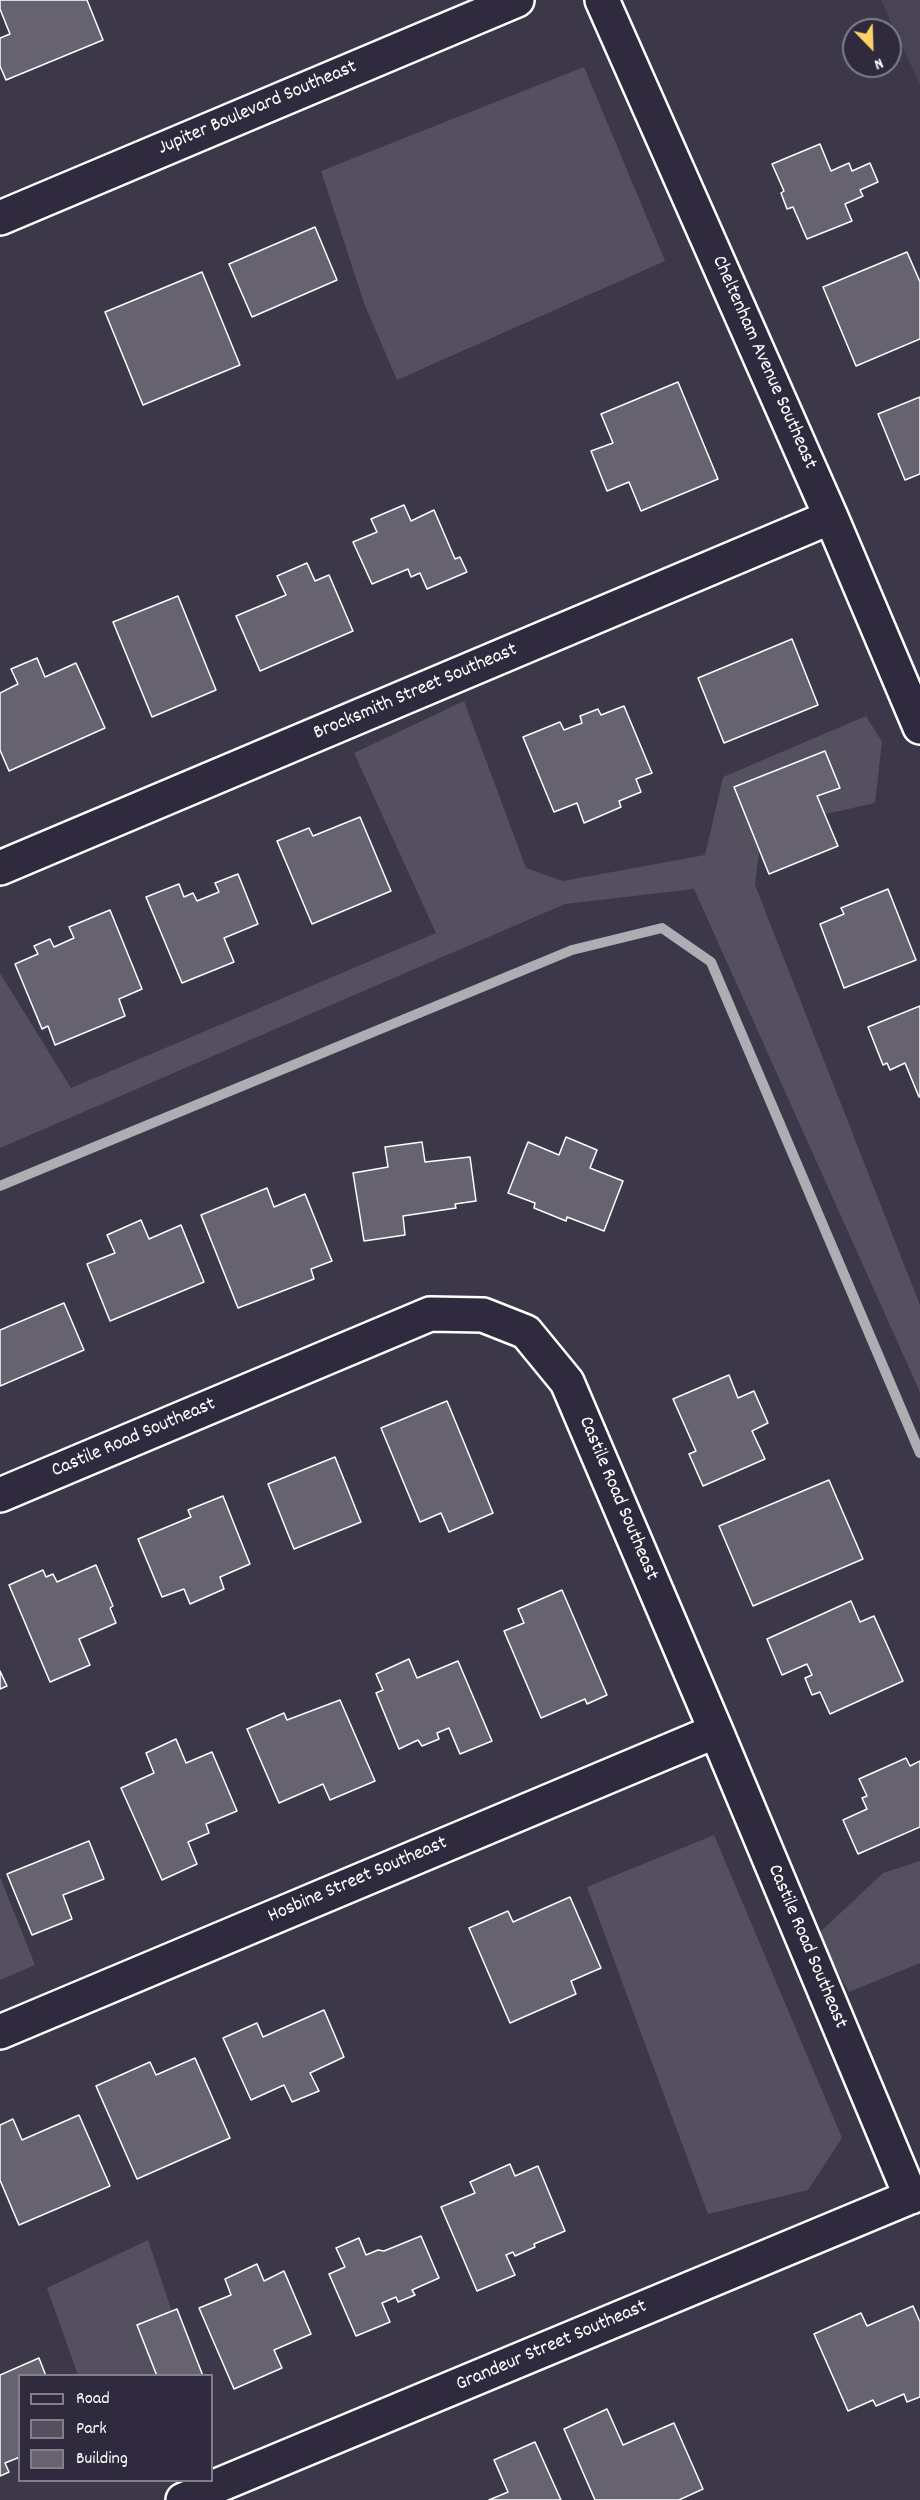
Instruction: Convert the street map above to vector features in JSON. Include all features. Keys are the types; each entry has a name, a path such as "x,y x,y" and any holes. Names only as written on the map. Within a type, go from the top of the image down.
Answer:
{"street":[{"name":"Jupiter Boulevard Southeast","path":"0,218 517,0"},
{"name":"Cheltenham Avenue Southeast","path":"602,0 917,713"},
{"name":"Brocksmith Street Southeast","path":"0,868 831,518"},
{"name":"Castile Road Southeast","path":"0,1495 430,1314 483,1315 526,1332 567,1382 915,2195"},
{"name":"Hosbine Street Southeast","path":"0,2032 716,1731"},
{"name":"Grandeur Street Southeast","path":"183,2500 915,2195"}],"shaded area":[{"path":"881,0 920,0 920,85 902,46 902,18 889,18"}],"green space":[{"path":"584,67 665,261 397,380 364,303 321,171"},
{"path":"464,701 526,868 563,881 705,855 723,777 866,716 882,742 875,803 762,828 755,885 920,1305 920,1392 694,889 565,904 0,1148 0,973 71,1088 436,933 354,753"},
{"path":"714,1835 842,2138 808,2190 708,2214 587,1887"},
{"path":"920,1861 920,1963 849,1992 817,1935 883,1873"},
{"path":"0,1877 35,1965 0,1980"},
{"path":"148,2240 193,2374 78,2374 47,2288"}],"building":[{"path":"0,0 87,0 103,40 6,80 0,66 0,38 10,34 0,9"},
{"path":"820,144 831,171 849,163 852,171 870,163 878,182 860,190 863,196 845,204 852,221 807,239 793,207 787,209 781,193 784,191 772,164"},
{"path":"315,227 337,280 252,317 229,264"},
{"path":"907,252 920,282 920,339 856,366 823,287"},
{"path":"202,272 240,365 143,405 105,312"},
{"path":"678,382 718,479 641,511 629,482 607,491 591,451 613,443 601,414"},
{"path":"920,397 920,474 905,480 878,414"},
{"path":"404,505 411,521 434,510 455,559 460,557 467,572 427,589 420,573 411,577 408,569 372,584 353,542 377,532 371,519"},
{"path":"307,563 315,581 329,575 353,631 260,671 236,616 286,595 277,576"},
{"path":"178,596 216,690 152,717 113,622"},
{"path":"792,639 818,705 724,743 698,678"},
{"path":"37,658 45,677 76,663 105,728 9,771 0,750 0,693 18,684 11,669"},
{"path":"624,706 652,773 636,779 641,792 619,801 621,807 584,823 577,803 554,812 523,737 560,722 564,730 582,723 580,716 598,709 601,715"},
{"path":"825,751 840,788 817,796 838,846 769,874 734,787"},
{"path":"360,817 391,891 312,924 277,841 309,828 313,836"},
{"path":"238,874 258,924 224,938 234,962 182,983 146,897 179,884 184,897 193,893 197,901 219,892 215,883"},
{"path":"888,889 916,960 844,988 820,924 844,914 841,908"},
{"path":"110,910 142,989 119,999 125,1016 55,1045 48,1026 42,1029 15,964 38,954 34,946 50,939 54,947 74,938 69,927"},
{"path":"920,1006 919,1097 905,1063 890,1070 887,1063 883,1065 868,1027"},
{"path":"566,1137 597,1150 590,1168 623,1181 604,1231 567,1217 566,1221 534,1208 535,1203 508,1193 528,1142 559,1155"},
{"path":"422,1142 425,1162 470,1157 476,1201 455,1204 456,1208 403,1216 405,1235 364,1241 353,1173 388,1167 385,1147"},
{"path":"267,1188 274,1207 305,1194 332,1261 311,1269 314,1279 238,1308 201,1215"},
{"path":"141,1220 149,1239 181,1225 204,1282 110,1321 87,1264 115,1253 107,1235"},
{"path":"64,1303 84,1350 0,1386 0,1330"},
{"path":"729,1375 738,1398 754,1391 768,1423 752,1431 765,1459 703,1486 689,1454 696,1451 673,1399"},
{"path":"447,1401 493,1513 449,1532 441,1513 420,1522 381,1428"},
{"path":"335,1457 361,1522 294,1549 268,1484"},
{"path":"829,1480 863,1559 753,1606 719,1526"},
{"path":"223,1496 250,1564 220,1577 224,1589 190,1604 184,1589 162,1597 138,1539 191,1517 188,1510"},
{"path":"96,1565 113,1606 110,1608 116,1623 79,1639 90,1665 50,1682 9,1585 43,1570 46,1577 53,1574 57,1582"},
{"path":"562,1590 607,1695 587,1704 585,1699 541,1718 504,1631 524,1623 518,1609"},
{"path":"851,1601 860,1622 874,1616 903,1681 830,1714 820,1692 812,1695 805,1678 812,1675 807,1664 782,1675 767,1639"},
{"path":"409,1659 417,1678 458,1661 492,1741 460,1754 449,1728 437,1733 439,1739 422,1746 418,1740 399,1749 376,1693 383,1690 376,1674"},
{"path":"0,1671 7,1686 0,1689"},
{"path":"340,1700 375,1781 330,1800 323,1784 279,1803 247,1729 284,1713 287,1720"},
{"path":"176,1739 186,1763 212,1752 237,1811 206,1824 209,1833 188,1842 197,1864 162,1880 121,1788 154,1773 146,1753"},
{"path":"906,1758 910,1766 920,1761 920,1827 858,1854 843,1820 867,1809 862,1798 867,1796 859,1779"},
{"path":"89,1841 104,1879 63,1895 72,1919 32,1935 7,1874"},
{"path":"570,1897 601,1968 571,1981 576,1994 510,2023 469,1928 508,1911 513,1922"},
{"path":"324,2010 344,2057 310,2073 319,2091 292,2102 284,2085 251,2100 223,2038 257,2023 263,2037"},
{"path":"195,2058 230,2138 137,2179 96,2086 150,2062 156,2075"},
{"path":"79,2115 110,2186 19,2225 0,2180 0,2125 13,2119 22,2140"},
{"path":"510,2164 515,2176 538,2166 565,2231 534,2244 535,2247 515,2256 513,2252 506,2255 515,2275 477,2291 441,2207 475,2193 470,2182"},
{"path":"421,2236 439,2278 412,2290 415,2295 398,2302 396,2297 382,2303 390,2322 356,2336 329,2274 345,2267 336,2248 359,2238 366,2255 378,2250 384,2251"},
{"path":"257,2264 264,2281 284,2271 311,2334 274,2350 282,2368 234,2389 199,2308 231,2295 225,2279"},
{"path":"913,2306 920,2322 920,2397 907,2402 904,2394 876,2406 873,2400 848,2411 814,2334 861,2313 867,2326"},
{"path":"177,2309 202,2374 156,2374 137,2325"},
{"path":"39,2358 45,2374 18,2374 18,2458 5,2463 9,2472 0,2476 0,2375"},
{"path":"607,2409 623,2445 674,2423 703,2489 679,2500 595,2500 564,2429"},
{"path":"535,2442 561,2500 489,2500 508,2492 494,2460"}],"waterway":[{"path":"0,1186 572,950 662,928 711,962 920,1453"}]}
